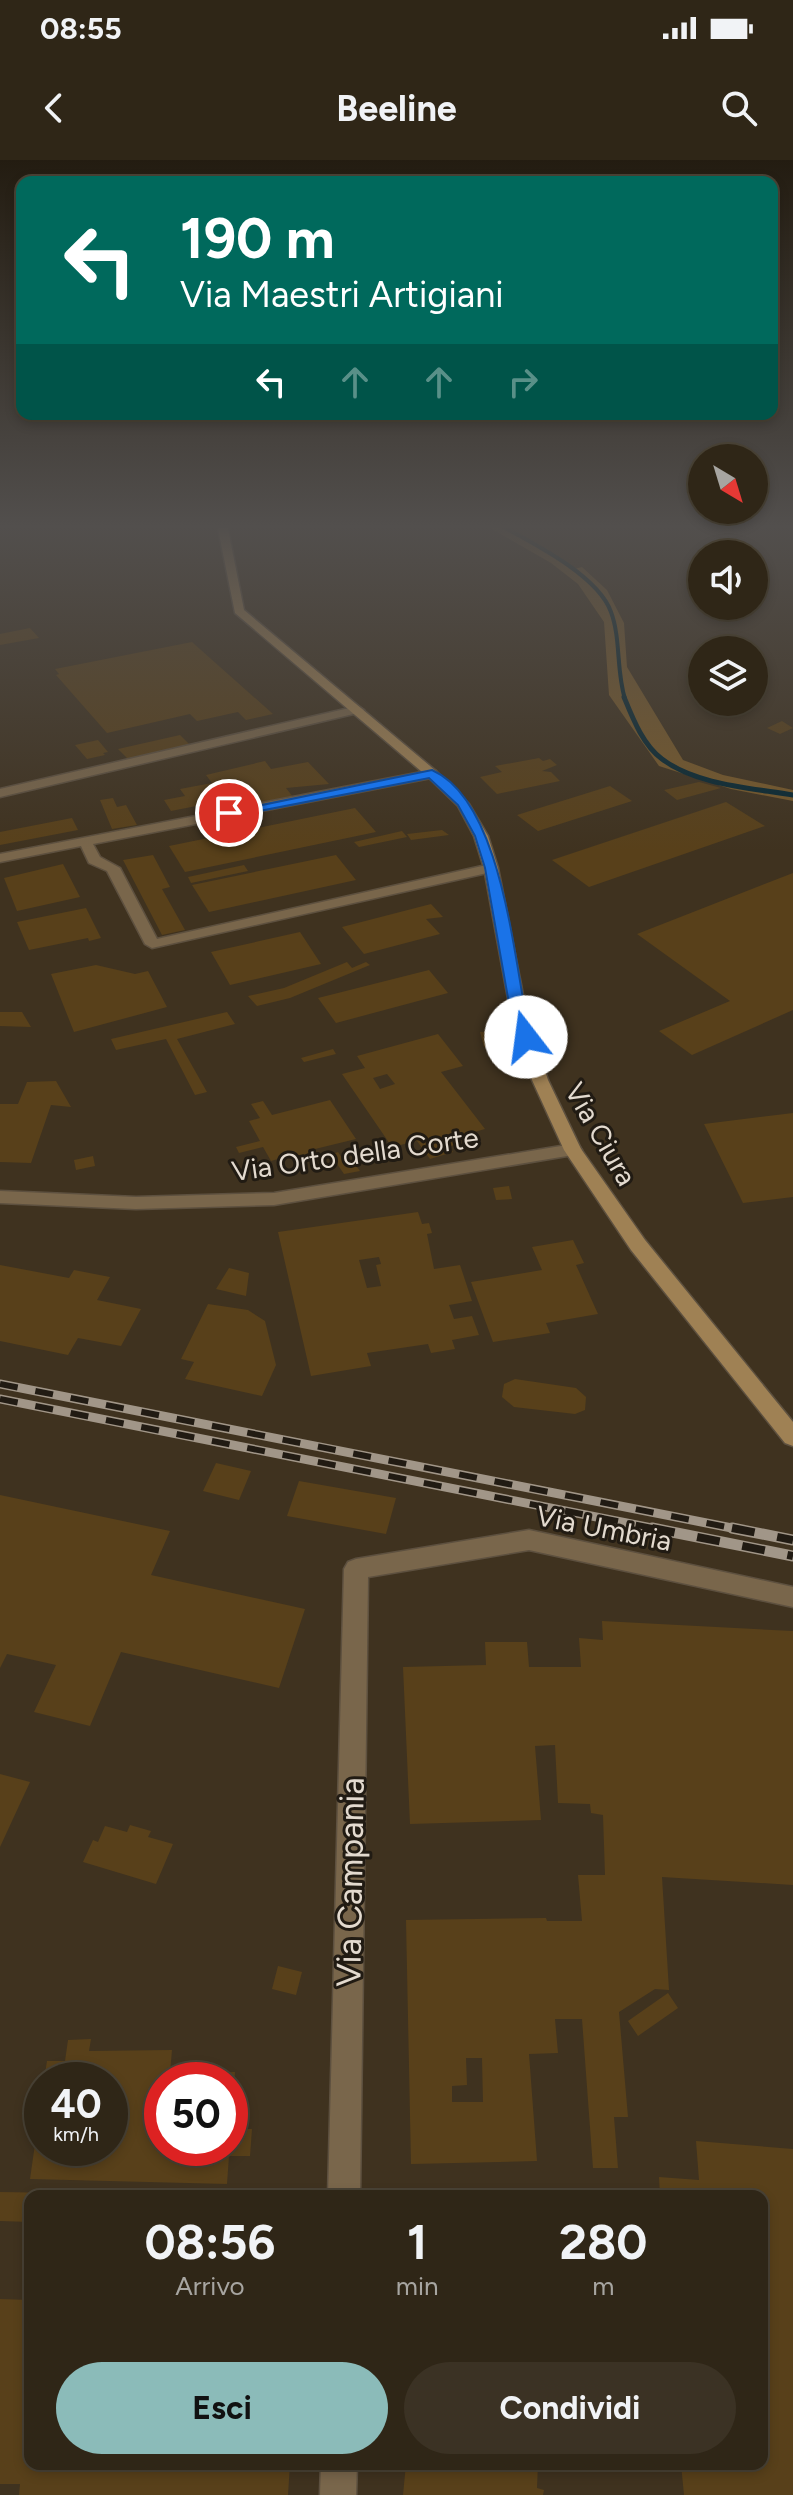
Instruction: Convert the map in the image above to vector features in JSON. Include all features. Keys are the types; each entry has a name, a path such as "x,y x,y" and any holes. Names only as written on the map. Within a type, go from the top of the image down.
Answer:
{"main road":[{"name":"Via Ciura","path":"265,633 463,804 481,836 491,868 519,1015 540,1080 573,1150 638,1245 793,1437"}],"street":[{"path":"0,793 358,710"},
{"path":"0,858 432,774"},
{"path":"85,841 94,860 113,868 152,944 491,868"},
{"name":"Via Orto della Corte","path":"0,1197 136,1203 274,1199 573,1150"},
{"name":"Via Umbria","path":"356,1569 529,1540 793,1597"},
{"name":"Via Campania","path":"344,2190 356,1569"},
{"path":"338,2495 339,2470"}],"shaded area":[{"path":"605,633 625,633 627,667 683,760 723,775 793,790 793,801 731,789 659,766 609,695"}],"building":[{"path":"34,633 39,638 0,645 0,634"},
{"path":"192,642 273,714 246,720 238,712 197,721 190,714 107,733 56,675 59,674 55,669"},
{"path":"782,721 793,728 780,734 767,728"},
{"path":"180,735 190,745 128,759 118,749"},
{"path":"98,740 108,752 103,753 105,755 87,759 75,745"},
{"path":"539,758 543,761 550,759 557,765 542,771 551,772 560,781 497,794 480,777 502,772 495,766"},
{"path":"265,761 271,769 308,762 329,784 286,788 293,797 259,804 252,795 171,811 164,800 185,796 180,789 212,783 206,775"},
{"path":"699,782 721,788 677,800 664,790"},
{"path":"610,786 632,801 538,831 517,815"},
{"path":"113,798 117,807 126,805 137,825 112,829 100,800"},
{"path":"726,802 765,826 589,887 552,860"},
{"path":"355,808 376,832 185,872 169,846"},
{"path":"72,818 78,830 0,845 0,832"},
{"path":"442,830 449,835 411,840 407,834"},
{"path":"402,831 407,837 359,847 354,842"},
{"path":"153,855 170,887 162,889 185,930 162,935 123,860"},
{"path":"336,855 356,880 209,912 192,885"},
{"path":"63,864 80,897 17,911 4,878"},
{"path":"244,865 248,871 191,883 188,877"},
{"path":"793,873 793,1010 692,1055 659,1031 730,1001 637,934"},
{"path":"431,904 443,917 426,919 440,934 364,954 342,927"},
{"path":"86,908 101,938 29,950 17,922"},
{"path":"300,932 321,964 230,985 211,952"},
{"path":"347,962 352,968 366,962 370,965 290,998 257,1006 248,996 284,988"},
{"path":"96,965 135,974 148,971 167,1007 74,1032 51,974"},
{"path":"429,970 448,993 336,1023 318,998"},
{"path":"0,1012 22,1012 31,1027 0,1026"},
{"path":"227,1012 235,1024 177,1039 207,1092 195,1095 166,1039 116,1050 111,1039"},
{"path":"493,1031 500,1051 494,1052 492,1046 484,1047 480,1032"},
{"path":"438,1034 463,1066 441,1072 485,1129 449,1139 454,1145 449,1147 453,1152 430,1159 417,1141 392,1147 342,1074 365,1068 357,1056","holes":["387,1074 395,1084 380,1089 373,1078"]},
{"path":"333,1049 336,1054 304,1062 301,1058"},
{"path":"56,1081 71,1107 51,1105 31,1163 0,1162 0,1104 18,1104 27,1082"},
{"path":"330,1100 356,1139 315,1149 318,1153 298,1158 295,1154 271,1161 263,1147 239,1153 236,1147 260,1141 249,1121 260,1118 251,1104 263,1101 272,1115"},
{"path":"793,1113 793,1197 743,1203 704,1124"},
{"path":"338,1152 346,1164 353,1162 360,1171 344,1174 331,1155"},
{"path":"93,1156 95,1166 76,1170 74,1160"},
{"path":"509,1186 512,1199 496,1200 493,1188"},
{"path":"418,1212 422,1224 429,1223 432,1233 427,1234 434,1269 460,1265 472,1301 449,1305 454,1319 472,1316 479,1335 452,1340 455,1349 431,1353 428,1344 367,1353 371,1366 311,1376 278,1232","holes":["379,1257 381,1264 376,1265 381,1286 367,1288 359,1260"]},
{"path":"573,1240 584,1263 576,1265 598,1314 546,1323 550,1333 493,1342 471,1282 542,1270 532,1247"},
{"path":"0,1265 69,1278 74,1270 110,1277 97,1300 141,1309 121,1346 78,1338 68,1355 0,1341"},
{"path":"229,1268 249,1273 246,1296 216,1289"},
{"path":"208,1304 248,1310 265,1321 276,1365 262,1396 185,1379 194,1362 181,1359"},
{"path":"515,1379 576,1388 586,1397 585,1410 575,1414 514,1407 502,1397 504,1384"},
{"path":"216,1463 251,1471 239,1500 203,1491"},
{"path":"299,1481 396,1498 386,1534 287,1516"},
{"path":"0,1495 170,1531 151,1575 305,1609 279,1688 121,1652 90,1726 34,1712 56,1665 7,1654 0,1668"},
{"path":"602,1621 793,1631 793,1885 662,1877 669,1990 655,1989 619,2012 628,2117 614,2117 618,2168 593,2168 582,2019 555,2019 558,2053 529,2054 537,2161 411,2164 406,1920 546,1918 547,1921 582,1921 578,1875 605,1875 603,1815 591,1813 590,1804 558,1803 555,1745 535,1746 541,1820 410,1824 403,1667 486,1665 485,1642 527,1642 529,1667 581,1667 579,1638 603,1640","holes":["466,2058 482,2058 483,2102 452,2102 452,2086 467,2085"]},
{"path":"0,1774 30,1782 0,1847"},
{"path":"130,1825 151,1831 148,1837 173,1844 156,1884 83,1862 93,1840 98,1842 105,1826 127,1832"},
{"path":"278,1966 302,1972 296,1995 272,1989"},
{"path":"668,1993 678,2008 638,2036 628,2021"},
{"path":"91,2039 89,2051 172,2050 171,2062 144,2062 144,2166 228,2166 227,2184 30,2179 32,2166 128,2166 128,2062 47,2062 65,2061 68,2040"},
{"path":"248,2129 252,2129 250,2156"},
{"path":"696,2141 793,2149 793,2495 684,2495 682,2470 768,2470 768,2190 660,2190 659,2177 699,2180"},
{"path":"0,2192 24,2192 24,2222 0,2221"},
{"path":"0,2299 24,2300 24,2470 290,2470 288,2495 19,2495 20,2484 0,2484"},
{"path":"405,2470 538,2470 537,2488 544,2490 543,2495 403,2495"}],"waterway":[{"path":"615,633 625,699"},
{"path":"624,697 649,746 676,768 725,784 793,795"}],"railway":[{"path":"0,1384 742,1530"},
{"path":"0,1399 662,1530"},
{"path":"652,1528 793,1556"},
{"path":"732,1528 793,1540"}],"route":[{"path":"229,813 432,774 463,804 481,836 491,868 526,1037"}]}
